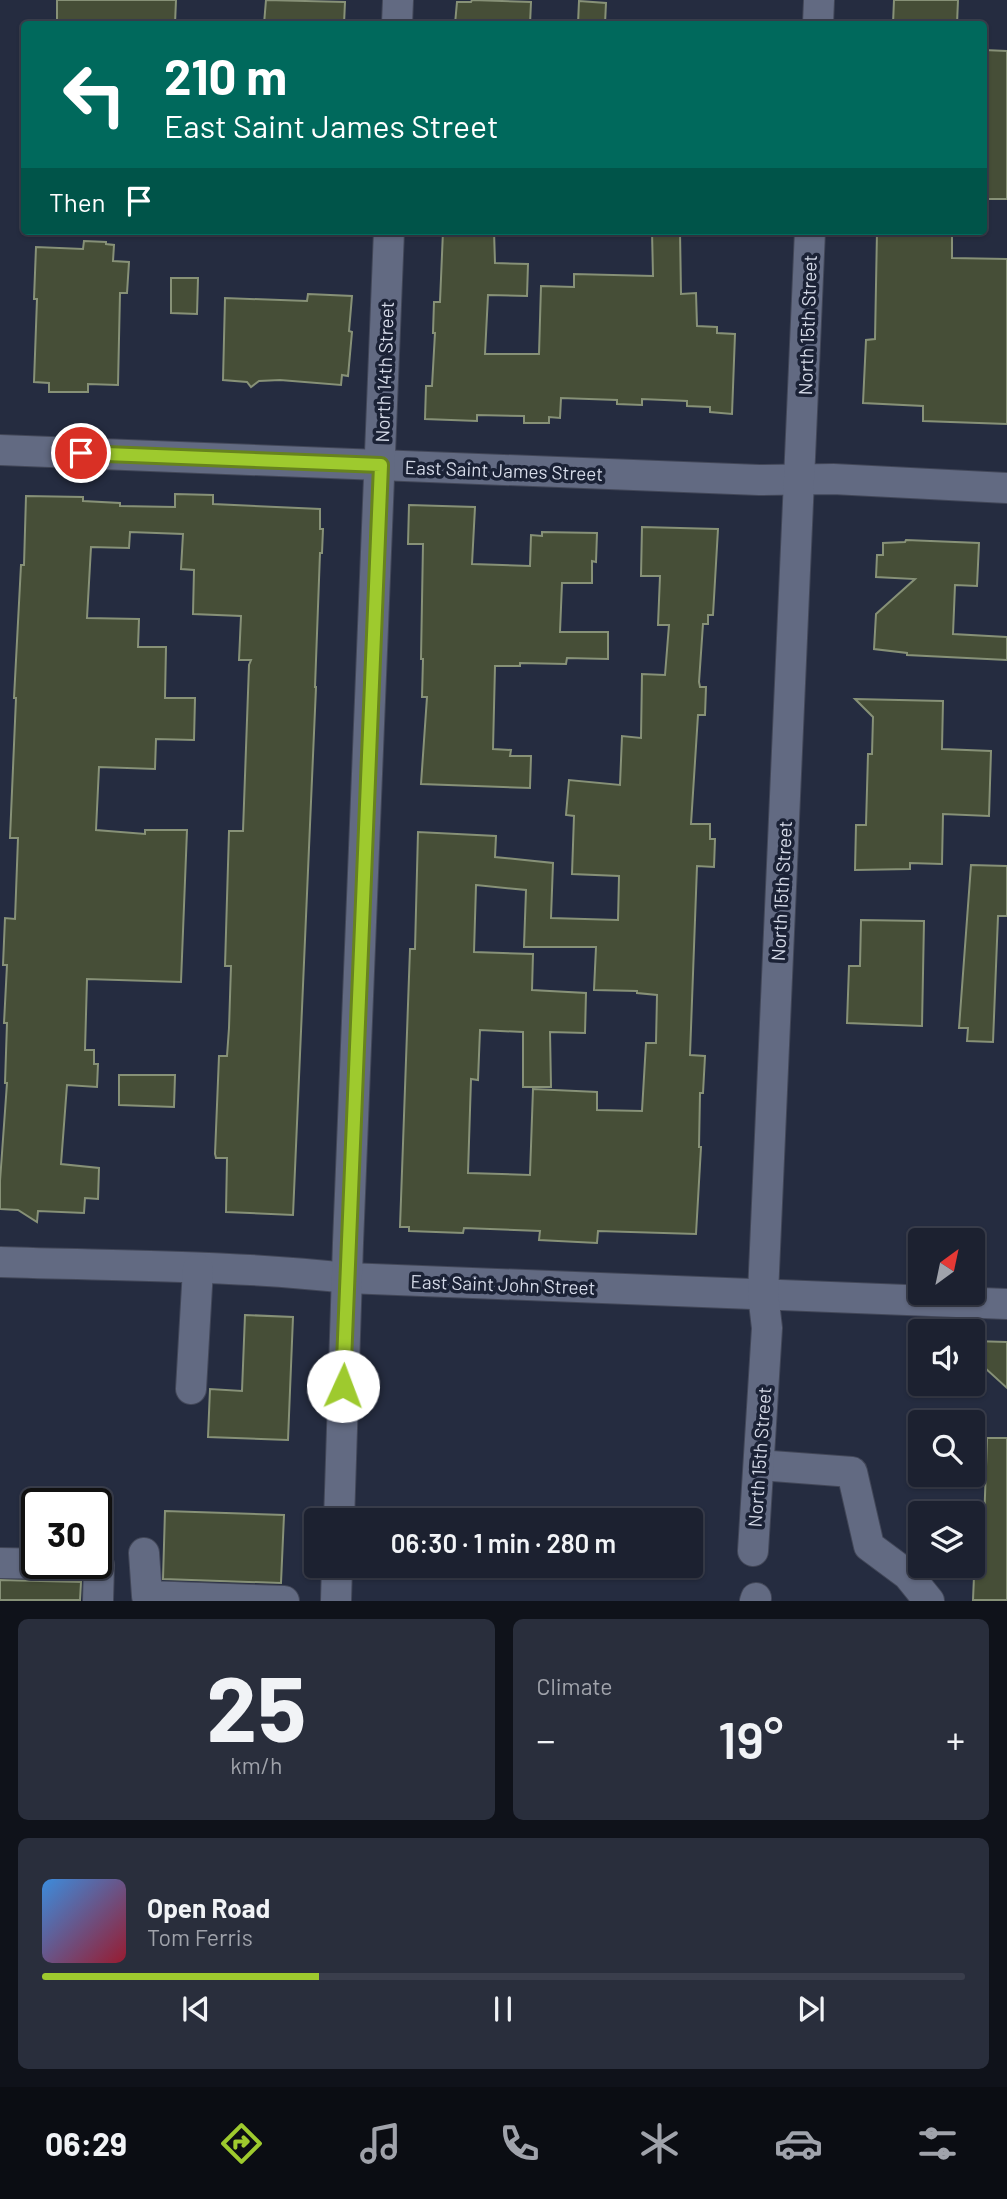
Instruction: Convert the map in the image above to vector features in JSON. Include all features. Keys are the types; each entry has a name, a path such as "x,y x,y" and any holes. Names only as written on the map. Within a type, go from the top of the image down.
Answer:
{"street":[{"path":"397,21 398,0"},
{"path":"818,21 819,0"},
{"name":"North 14th Street","path":"339,1508 389,235"},
{"name":"North 15th Street","path":"753,1551 767,1328 763,1294 810,235"},
{"name":"East Saint James Street","path":"0,450 759,480 833,479 1007,488"},
{"name":"East Saint John Street","path":"0,1262 1007,1304"},
{"path":"191,1389 198,1269"},
{"path":"759,1465 852,1472 869,1546 908,1575 929,1601"},
{"path":"145,1553 147,1596 284,1601"},
{"path":"0,1563 99,1565 98,1601"},
{"path":"336,1601 337,1578"}],"building":[{"path":"57,0 176,0 175,21 57,21"},
{"path":"266,0 345,2 344,21 264,21"},
{"path":"894,0 958,0 957,21 893,21"},
{"path":"579,1 606,3 605,21 578,21"},
{"path":"457,2 531,2 530,21 455,21"},
{"path":"987,50 1007,51 1007,199 987,199"},
{"path":"443,235 494,235 495,263 528,264 527,296 488,295 485,354 539,354 541,286 574,287 574,274 653,276 652,235 680,235 681,294 696,293 697,326 717,327 717,333 735,334 732,414 710,412 710,407 687,406 687,401 642,399 642,405 617,404 617,400 561,398 560,418 549,417 549,423 524,423 524,416 477,415 477,421 425,419 426,386 432,386 434,302 440,302"},
{"path":"877,235 952,235 952,258 1007,259 1007,424 923,421 923,406 863,403 866,340 875,339"},
{"path":"84,241 114,245 113,261 129,262 127,293 120,293 118,385 88,384 88,392 49,392 49,383 34,382 36,247 83,249"},
{"path":"171,278 198,278 197,314 171,313"},
{"path":"308,294 352,296 348,376 342,375 341,385 280,380 259,381 251,387 247,382 223,380 225,298 307,301"},
{"path":"175,494 213,495 213,504 320,509 320,529 323,529 293,1215 226,1212 227,1158 216,1158 215,1154 219,1056 227,1056 229,1028 231,966 225,966 229,831 243,831 251,660 239,660 241,616 193,614 194,570 181,569 183,534 130,532 129,548 91,547 87,618 139,619 138,647 166,647 165,698 195,698 194,740 156,739 155,769 99,767 96,830 145,834 145,830 187,830 181,982 87,979 85,1050 94,1050 94,1064 98,1064 97,1087 67,1085 61,1164 99,1168 98,1199 85,1198 84,1213 38,1211 37,1222 18,1210 0,1209 7,1083 7,1023 4,1023 7,965 3,965 5,918 15,919 18,838 10,838 14,698 26,496 83,497 83,501 120,503 120,506 175,507"},
{"path":"409,505 475,507 472,564 530,566 531,535 542,536 542,532 597,533 596,562 592,561 592,583 562,583 560,632 608,632 608,659 567,658 566,664 520,663 520,666 495,666 493,749 511,750 510,756 531,756 530,788 421,784 427,697 422,697 421,659 423,544 408,544"},
{"path":"642,527 718,529 713,615 708,615 708,624 703,624 699,682 700,687 706,687 705,715 698,715 691,824 710,824 710,839 715,839 714,867 697,866 690,1055 705,1056 703,1093 700,1093 701,1147 696,1234 598,1231 597,1243 539,1240 540,1231 464,1228 463,1233 409,1231 409,1227 400,1227 410,949 415,949 418,832 496,836 495,857 553,863 551,918 618,920 619,876 572,874 574,816 566,815 569,780 620,785 622,736 641,738 642,674 665,675 669,625 658,625 660,576 641,576","holes":["476,885 526,890 524,947 596,947 594,990 637,991 657,995 656,1043 646,1043 642,1111 597,1110 597,1092 533,1089 530,1175 468,1173 471,1079 478,1080 480,1030 523,1032 523,1087 551,1087 550,1032 585,1033 586,993 532,990 533,954 474,952"]},
{"path":"906,540 979,543 977,586 955,585 953,634 1007,637 1007,660 907,655 874,649 876,614 915,579 876,577 877,555 883,555 883,543"},
{"path":"855,699 943,701 942,749 991,751 989,816 943,814 942,864 910,863 910,869 855,870 856,825 866,825 868,754 872,754 873,717"},
{"path":"971,865 1007,866 1007,916 998,916 993,1042 967,1041 968,1028 959,1028"},
{"path":"861,920 924,921 922,1026 847,1023 849,966 860,966"},
{"path":"119,1075 175,1075 174,1107 119,1105"},
{"path":"245,1315 293,1317 288,1440 208,1437 210,1389 242,1391"},
{"path":"985,1341 1007,1342 1007,1388 985,1368"},
{"path":"987,1438 1007,1438 1007,1600 973,1600 974,1578 985,1578"},
{"path":"165,1511 284,1515 281,1583 163,1579"},
{"path":"0,1580 81,1582 80,1600 0,1600"}],"route":[{"path":"81,453 381,465 343,1386"}]}
